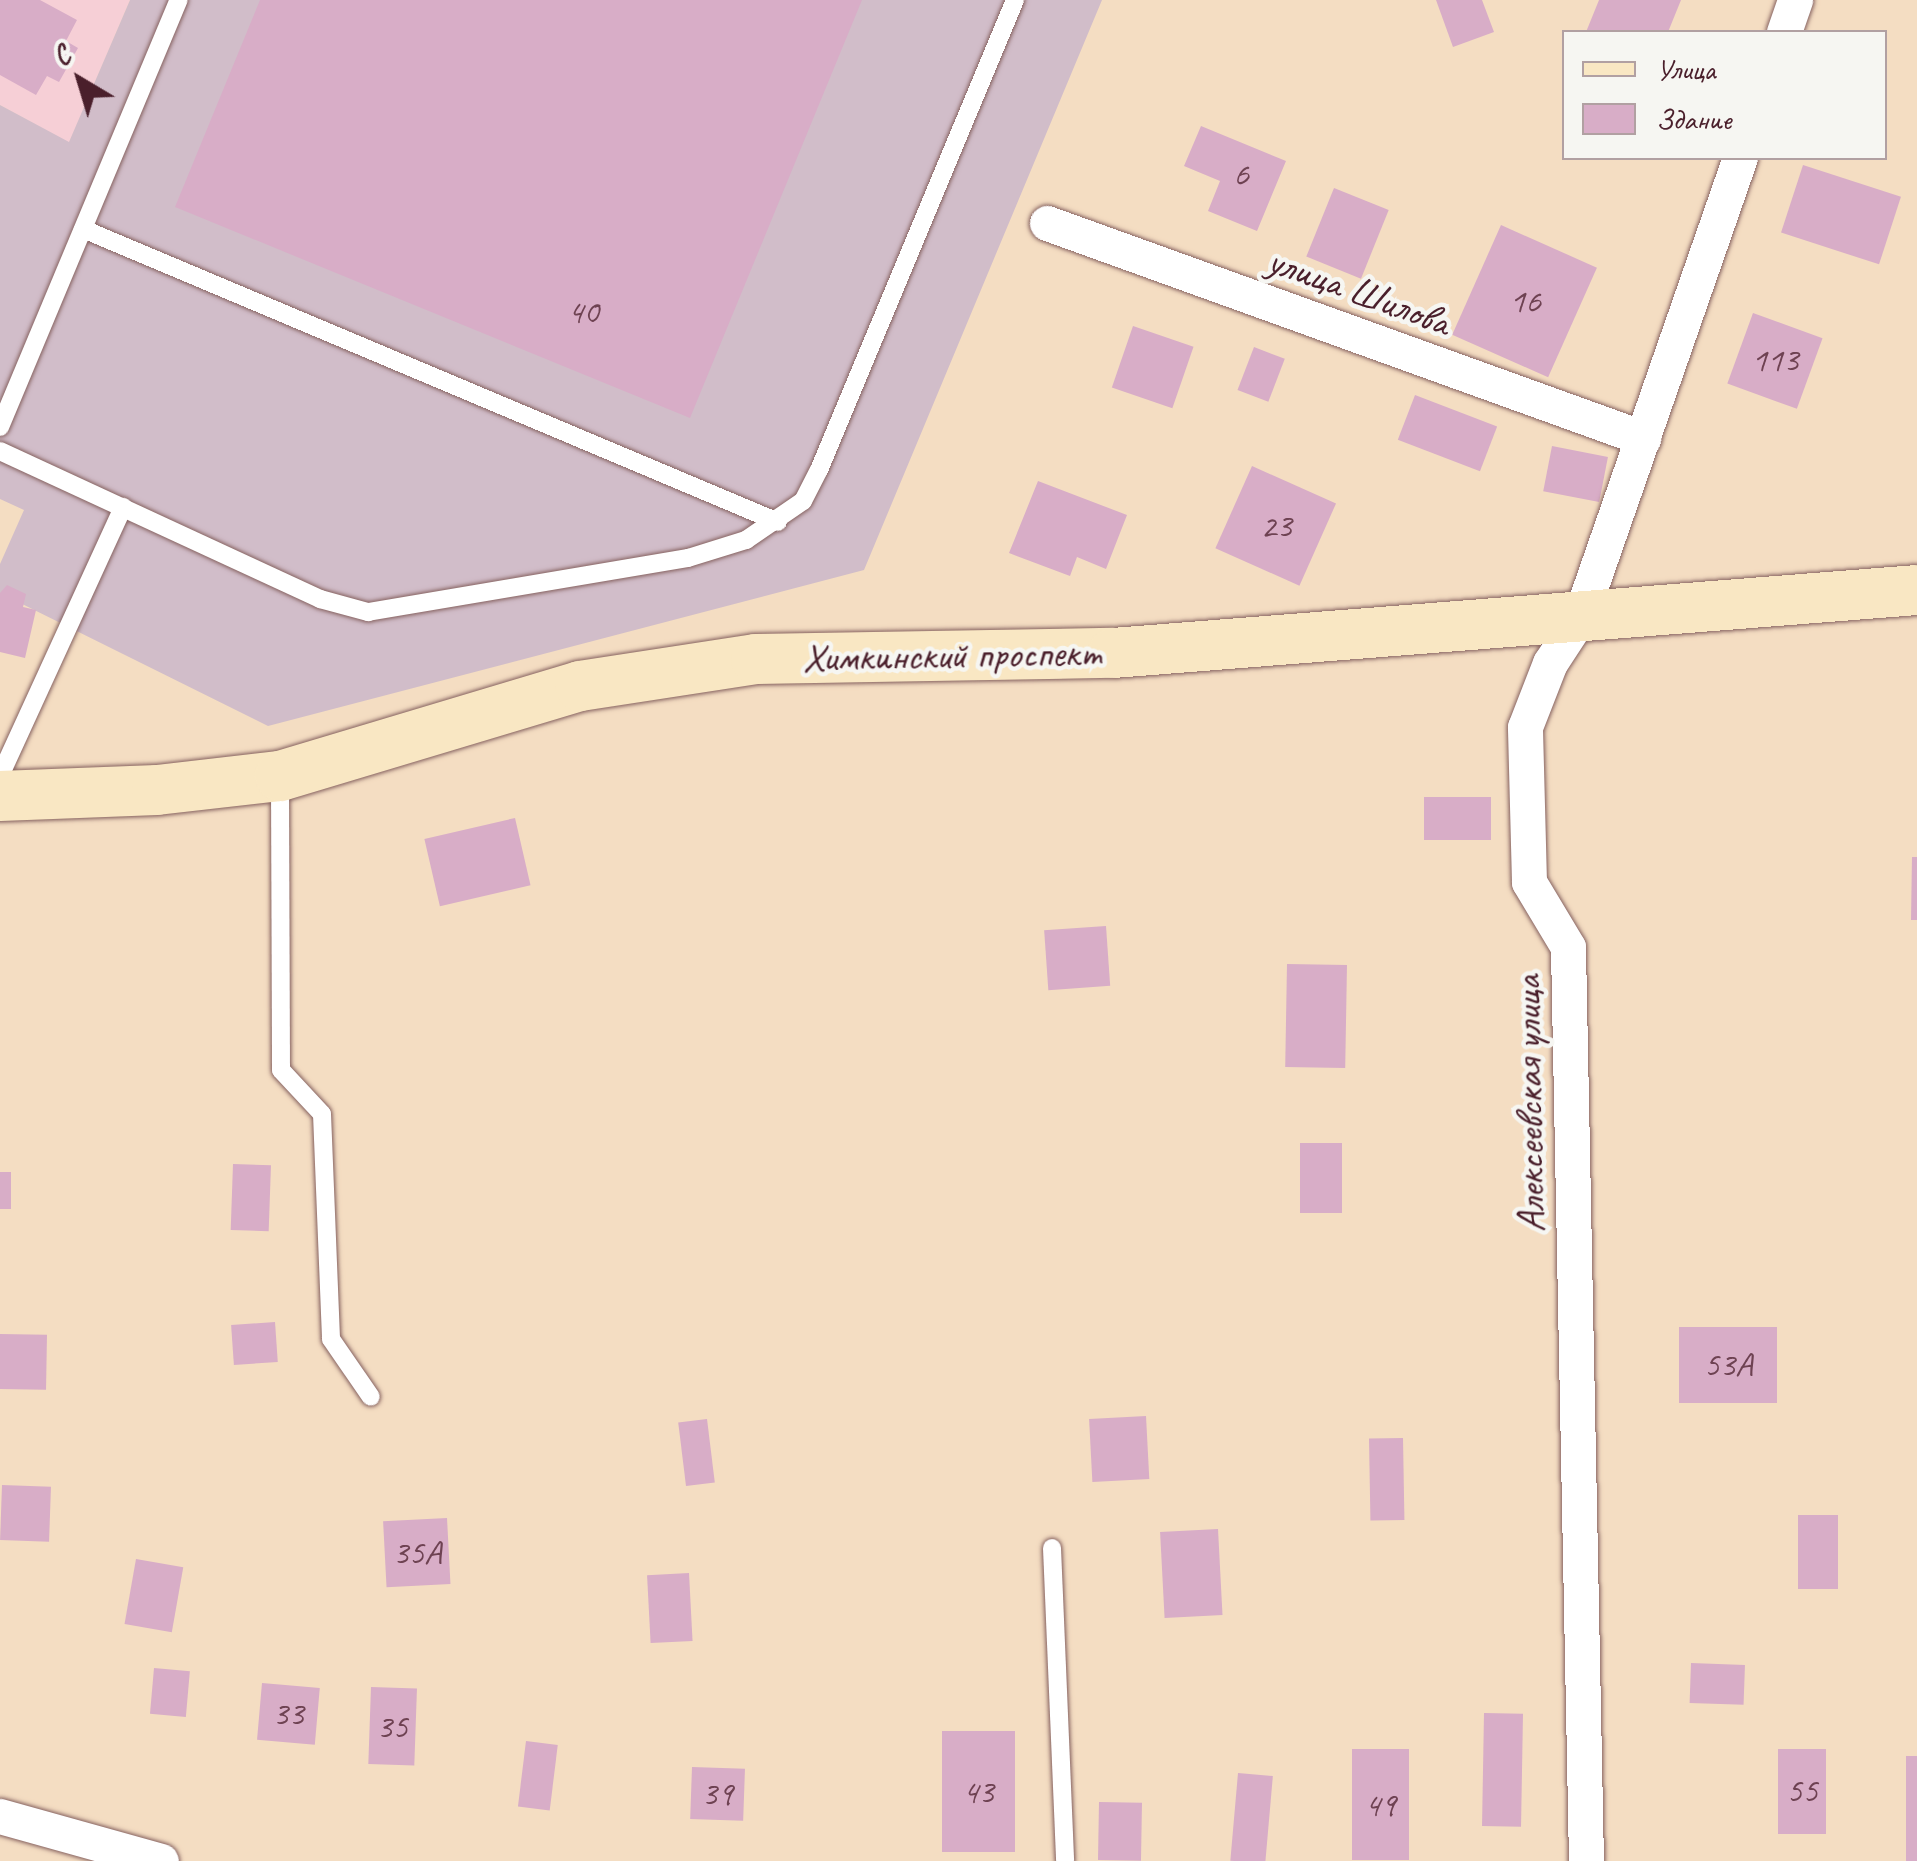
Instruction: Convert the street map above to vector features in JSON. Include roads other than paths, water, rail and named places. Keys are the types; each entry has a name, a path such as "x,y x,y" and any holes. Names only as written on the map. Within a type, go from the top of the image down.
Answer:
{"street":[{"path":"1785,30 1795,0"},
{"name":"Алексеевская улица","path":"1586,1861 1568,946 1529,882 1525,727 1550,663 1580,617 1739,160"},
{"name":"улица Шилова","path":"1047,224 1642,438"},
{"name":"Химкинский проспект","path":"0,796 157,790 280,776 580,686 756,659 1113,652 1917,590"},
{"path":"0,1816 161,1861"}],"lane":[{"path":"0,426 179,0"},
{"path":"0,451 320,599 368,612 688,558 778,522 803,500 819,470 1015,0"},
{"path":"83,229 778,522"},
{"path":"0,776 123,507"},
{"path":"280,776 281,1070 322,1114 331,1339 371,1397"},
{"path":"1052,1548 1066,1861"}]}
